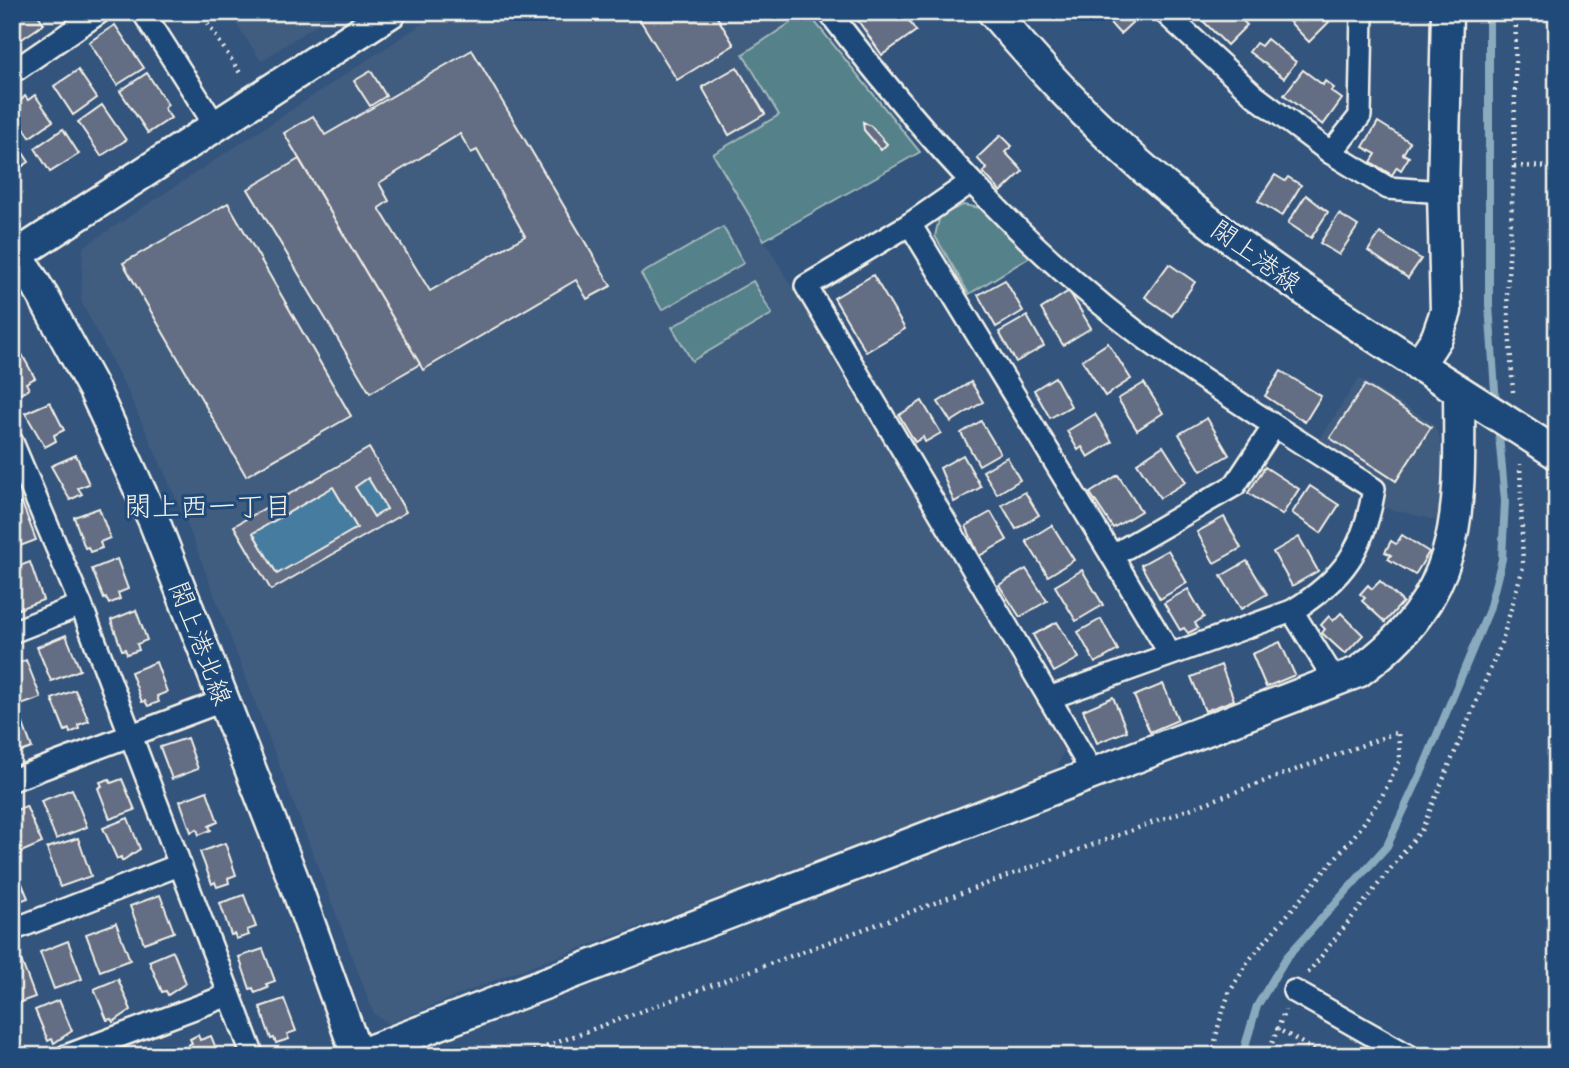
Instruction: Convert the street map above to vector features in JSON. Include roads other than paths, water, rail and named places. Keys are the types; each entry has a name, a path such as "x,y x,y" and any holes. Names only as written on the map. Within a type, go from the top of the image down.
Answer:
{"street":[{"path":"12,62 17,69 100,12"},
{"path":"143,12 215,125"},
{"path":"14,253 391,12"},
{"path":"829,12 876,74 971,182 1056,264 1162,351 1374,489 1368,522 1348,565 1324,592 1292,611 1049,698"},
{"name":"閖上港線","path":"993,12 1079,107 1182,201 1240,246 1418,366 1557,454"},
{"path":"1164,12 1255,96 1331,153 1388,188 1443,192"},
{"path":"1331,153 1360,116 1362,12"},
{"path":"1418,366 1445,319 1443,192 1447,12"},
{"path":"971,182 910,224 806,286 1094,775"},
{"path":"910,224 1170,654"},
{"name":"閖上港北線","path":"14,253 94,390 154,521 297,889 357,1056"},
{"path":"357,1056 1358,672 1387,651 1418,613 1442,570 1491,412"},
{"path":"1112,556 1235,485 1274,425"},
{"path":"12,442 21,479 81,605 253,1056"},
{"path":"12,632 81,605"},
{"path":"1292,611 1336,682"},
{"path":"12,780 222,701"},
{"path":"12,930 180,865"},
{"path":"1294,991 1409,1056"},
{"path":"66,1056 229,995"}],"waterway":[{"path":"1489,12 1489,305 1496,405"},
{"path":"1242,1056 1257,1006 1286,958 1387,846 1421,773 1489,610 1502,559 1505,501 1498,424"}],"district":[{"name":"閖上西一丁目","path":"208,506"}]}
